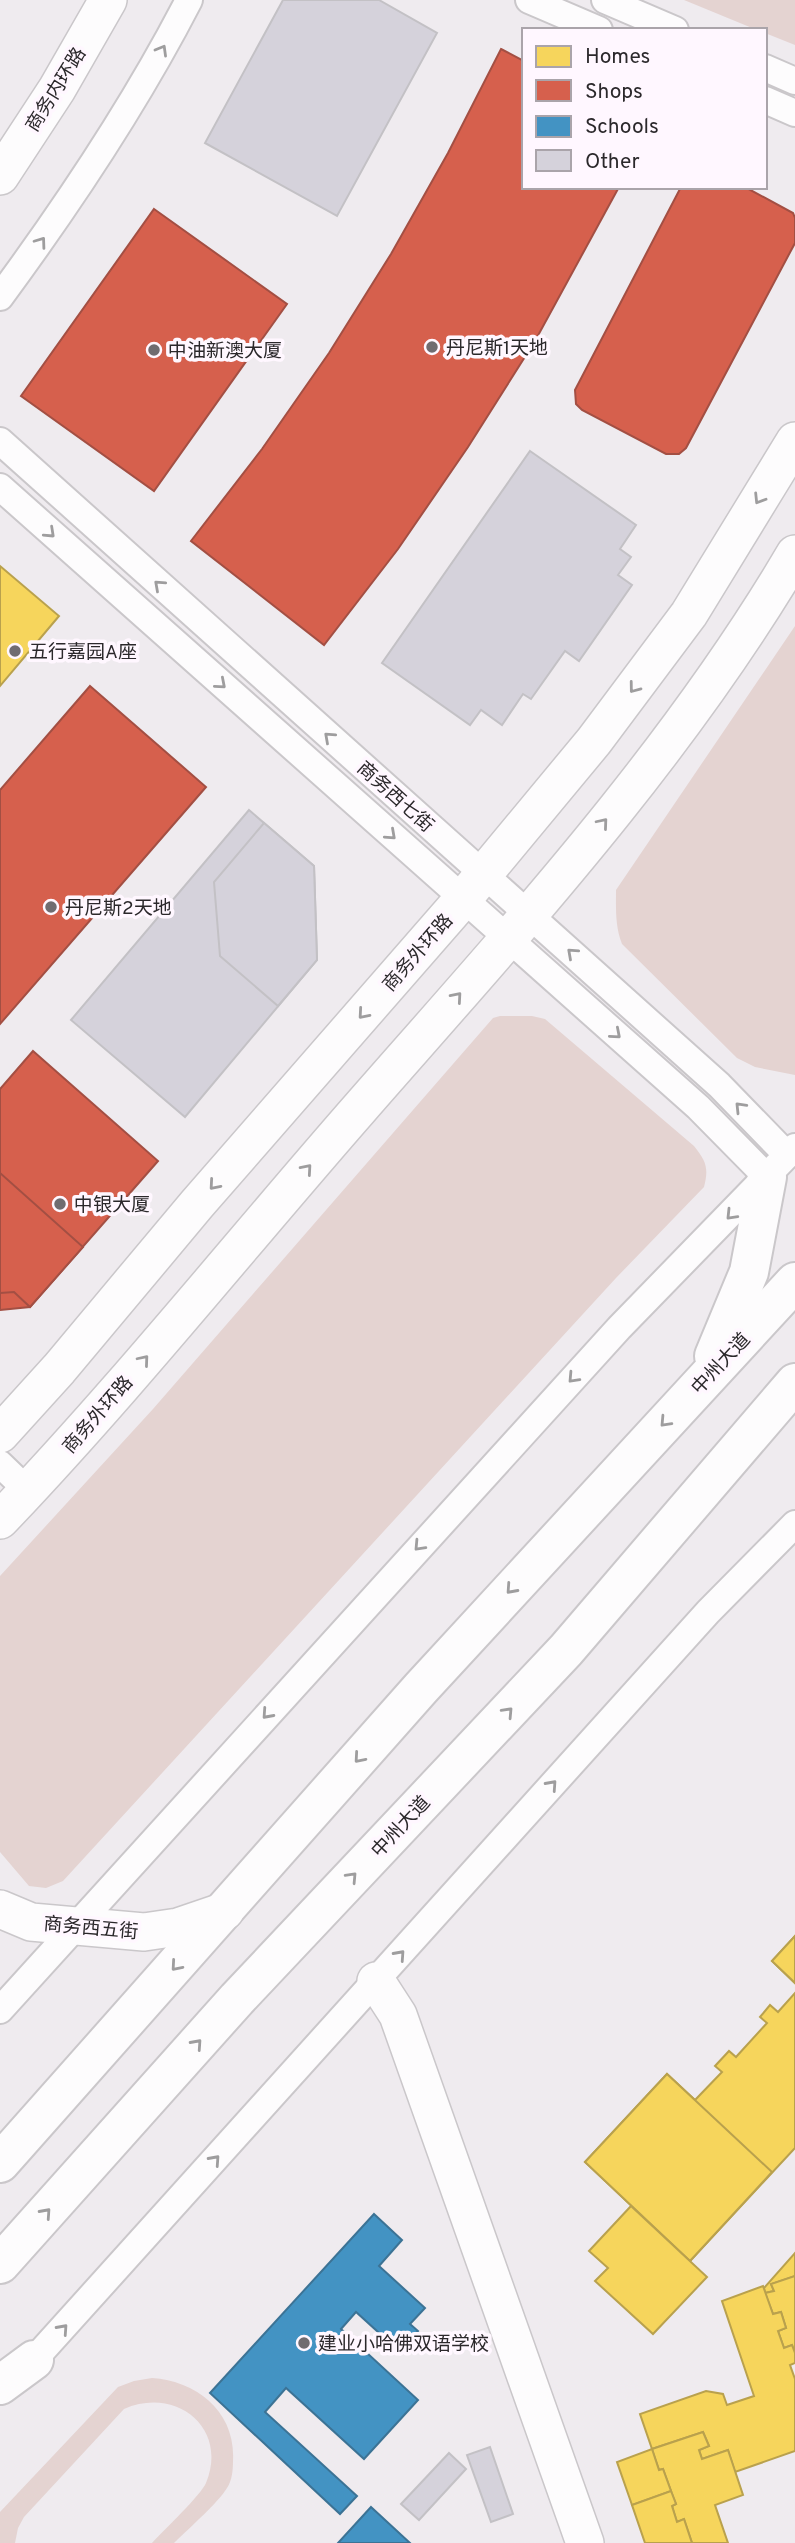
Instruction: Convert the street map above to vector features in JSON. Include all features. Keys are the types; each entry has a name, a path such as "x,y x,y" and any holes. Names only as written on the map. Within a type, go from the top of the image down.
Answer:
{"highway":[{"path":"704,1380 749,1272 783,1160"},
{"name":"中州大道","path":"0,2163 448,1659 795,1282"},
{"name":"中州大道","path":"0,2264 237,1999 566,1650 790,1393"},
{"path":"0,2385 34,2360"}],"street":[{"name":"商务内环路","path":"0,176 57,89 108,0"},
{"path":"0,297 57,220 118,127 189,0"},
{"path":"529,0 594,28"},
{"path":"605,0 670,28"},
{"path":"767,69 795,81"},
{"path":"767,101 795,113"},
{"name":"商务西七街","path":"0,441 473,887"},
{"name":"商务外环路","path":"0,1434 59,1369 473,887 594,741 690,614 795,441"},
{"name":"商务西七街","path":"0,487 518,926 698,1107 783,1160"},
{"name":"商务外环路","path":"0,1520 103,1409 518,926 649,767 737,647 795,554"},
{"path":"0,2010 619,1328 783,1160"},
{"path":"0,1464 28,1491"},
{"path":"0,2397 708,1612 795,1524"},
{"name":"商务西五街","path":"0,1909 31,1922 144,1932 178,1927 225,1911"},
{"path":"376,1981 378,2022 563,2543"},
{"path":"376,1981 398,2015 585,2543"}],"shaded area":[{"path":"684,0 795,0 795,45 767,34 767,28 752,28"},
{"path":"795,626 795,1075 755,1067 737,1058 622,944 617,924 616,890"},
{"path":"532,1016 545,1019 694,1146 705,1165 704,1187 616,1278 63,1881 46,1888 29,1886 0,1852 0,1576 153,1409 493,1018"},
{"path":"152,2378 184,2385 210,2402 221,2414 232,2443 233,2461 229,2485 217,2501 174,2543 152,2543 203,2489 211,2463 210,2445 204,2429 193,2416 162,2403 143,2403 124,2409 24,2517 15,2543 0,2543 0,2512 118,2387"}],"building: Homes":[{"name":"五行嘉园A座","path":"0,566 59,616 0,686"},
{"path":"795,1936 795,1983 772,1961"},
{"path":"795,1936 795,1983 772,1961"},
{"path":"795,1993 795,2148 690,2261 585,2162 667,2074 695,2100 722,2072 715,2066 729,2051 736,2057 767,2023 760,2017 770,2005 778,2012"},
{"path":"667,2074 772,2172 690,2261 585,2162"},
{"path":"631,2206 707,2277 653,2334 595,2281 608,2268 589,2251"},
{"path":"795,2253 795,2276 771,2284 774,2291 765,2293 764,2288"},
{"path":"795,2276 795,2353 792,2345 784,2348 778,2331 786,2328 781,2312 773,2314 765,2293 774,2291 771,2284"},
{"path":"763,2286 773,2314 781,2312 786,2328 778,2331 784,2348 792,2345 795,2353 795,2363 790,2365 795,2379 795,2451 735,2472 728,2450 702,2459 699,2450 709,2446 703,2432 652,2449 640,2414 706,2391 723,2394 727,2405 754,2396 722,2301"},
{"path":"703,2432 709,2446 699,2450 702,2459 728,2450 743,2495 715,2505 728,2543 692,2543 684,2519 677,2522 672,2506 676,2504 652,2449"},
{"path":"652,2449 659,2470 663,2469 671,2491 632,2505 617,2462"},
{"path":"671,2491 676,2504 672,2506 677,2522 684,2519 692,2543 645,2543 632,2505"}],"building: Shops":[{"name":"丹尼斯1天地","path":"501,49 522,60 522,189 618,189 535,341 468,447 398,549 324,645 191,541 262,449 329,353 391,254 448,153"},
{"path":"680,189 749,189 793,213 795,243 686,448 679,454 666,454 582,410 576,404 575,390"},
{"name":"中油新澳大厦","path":"154,209 287,304 154,491 21,396"},
{"name":"丹尼斯2天地","path":"90,686 206,787 0,1024 0,790"},
{"name":"中银大厦","path":"33,1051 158,1161 30,1307 0,1310 0,1089"},
{"path":"0,1173 83,1247 30,1307 14,1292 0,1293"}],"building: Schools":[{"path":"374,2214 402,2240 379,2266 425,2308 410,2324 418,2331 399,2351 356,2312 341,2329 418,2400 364,2459 286,2388 265,2412 357,2496 340,2514 210,2393"},
{"path":"371,2507 410,2543 338,2543"}],"building: Other":[{"path":"283,0 379,0 437,33 337,216 205,143"},
{"path":"530,451 636,525 620,549 631,557 618,575 632,585 579,661 565,651 531,699 523,694 502,725 481,710 470,725 382,663"},
{"path":"249,810 314,866 317,960 185,1117 71,1020"},
{"path":"264,823 314,866 317,960 278,1006 220,956 214,882"},
{"path":"490,2447 513,2514 491,2522 467,2455"},
{"path":"449,2453 466,2469 419,2520 401,2504"}],"place":[{"name":"丹尼斯1天地","path":"432,347"},
{"name":"中油新澳大厦","path":"154,350"},
{"name":"五行嘉园A座","path":"15,651"},
{"name":"丹尼斯2天地","path":"51,907"},
{"name":"中银大厦","path":"60,1204"},
{"name":"建业小哈佛双语学校","path":"304,2343"}]}
